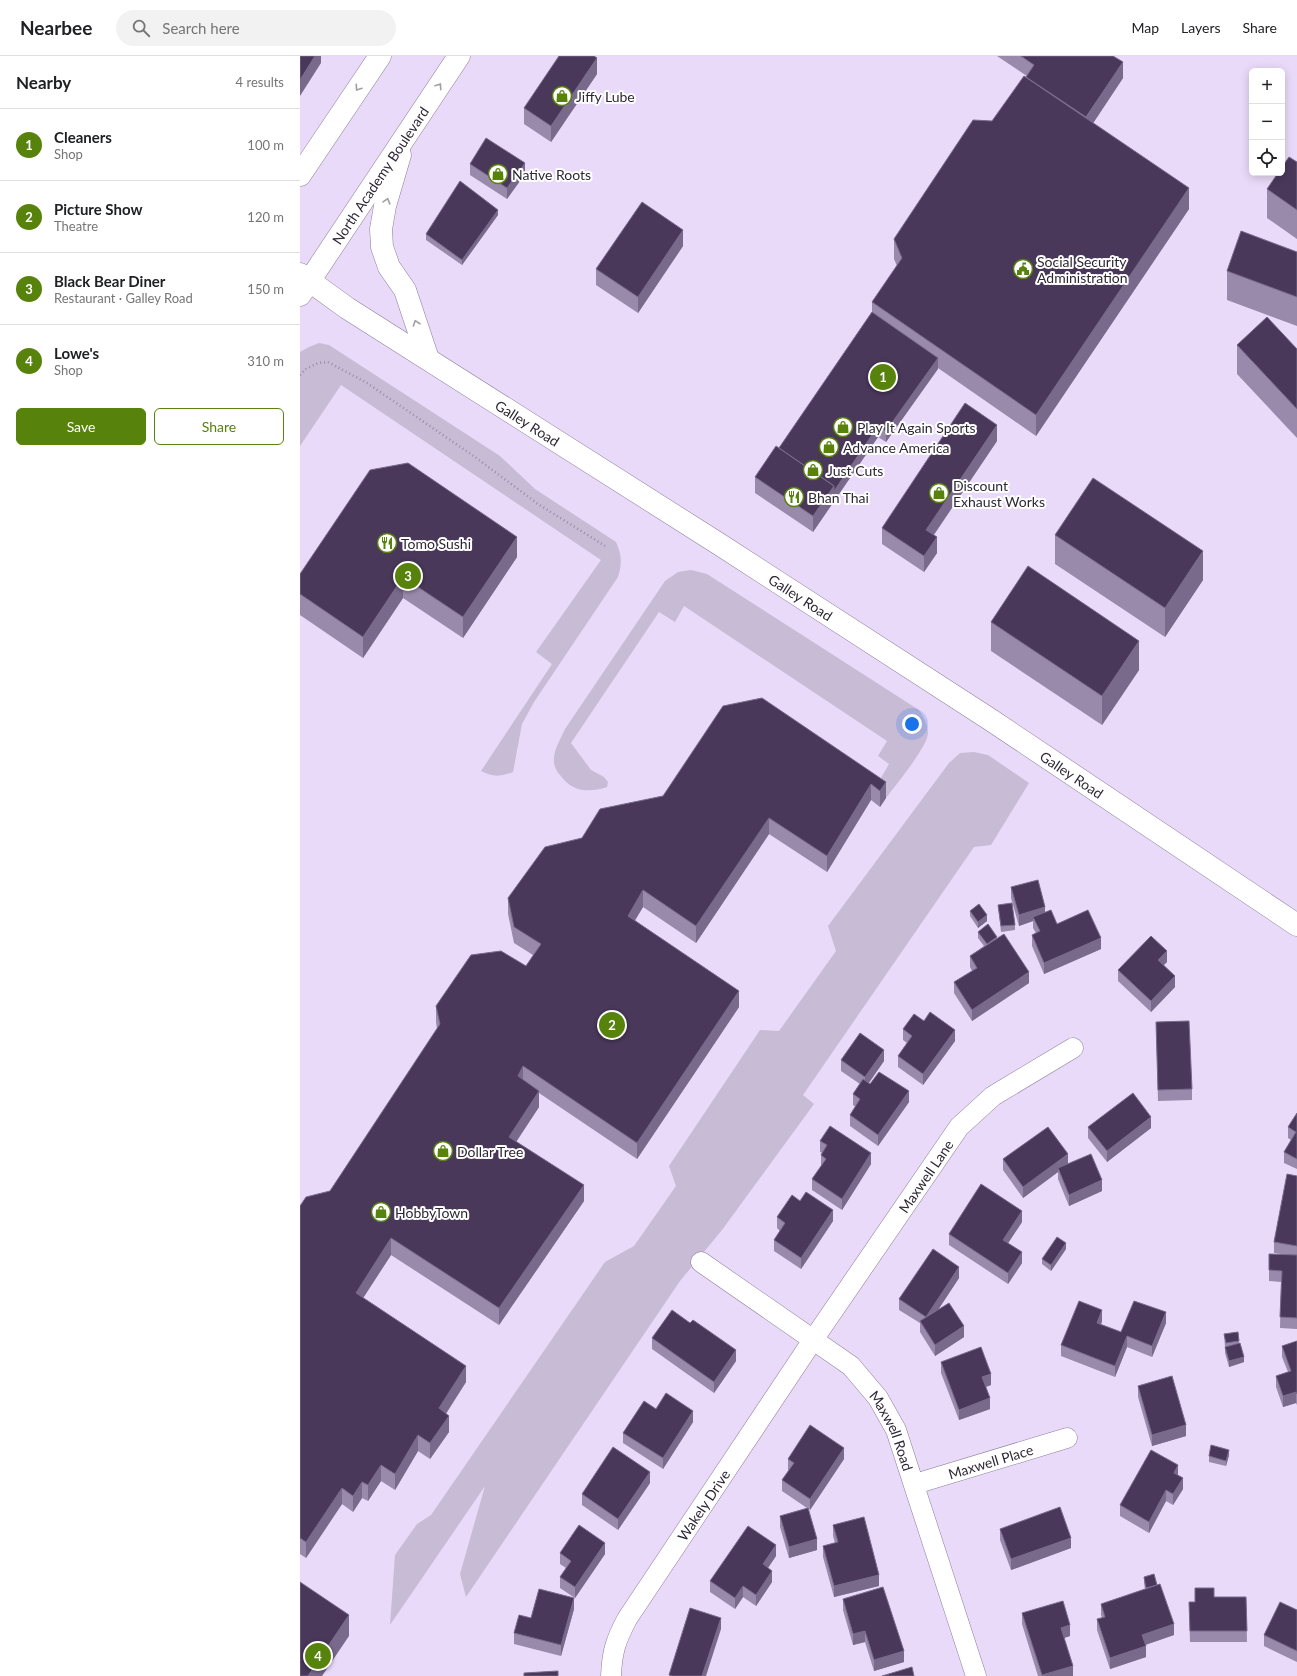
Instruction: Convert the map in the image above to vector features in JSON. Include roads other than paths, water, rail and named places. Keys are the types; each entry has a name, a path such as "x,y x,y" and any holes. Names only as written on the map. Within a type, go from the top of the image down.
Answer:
{"main road":[{"path":"300,175 380,56"},
{"name":"North Academy Boulevard","path":"303,283 459,56"},
{"path":"404,137 385,206 381,229 382,247 389,267 405,290 428,360"},
{"name":"Galley Road","path":"303,283 428,360 719,544 991,720 1297,925"}],"street":[{"name":"Maxwell Lane","path":"813,1340 959,1127 993,1096 1073,1048"},
{"name":"Maxwell Road","path":"701,1262 851,1366 878,1398 896,1430 915,1484 976,1676"},
{"name":"Wakely Drive","path":"611,1676 615,1641 627,1619 813,1340"},
{"name":"Maxwell Place","path":"915,1484 1067,1438"}],"place":[{"name":"Jiffy Lube","path":"562,96"},
{"name":"Native Roots","path":"498,174"},
{"name":"Social Security Administration","path":"1023,269"},
{"name":"Cleaners","path":"883,377"},
{"name":"Play It Again Sports","path":"843,427"},
{"name":"Advance America","path":"829,447"},
{"name":"Just Cuts","path":"813,470"},
{"name":"Discount Exhaust Works","path":"939,493"},
{"name":"Bhan Thai","path":"794,497"},
{"name":"Tomo Sushi","path":"387,543"},
{"name":"Black Bear Diner","path":"408,576"},
{"name":"Picture Show","path":"612,1025"},
{"name":"Dollar Tree","path":"443,1151"},
{"name":"HobbyTown","path":"381,1212"},
{"name":"Lowe's","path":"318,1656"}]}
